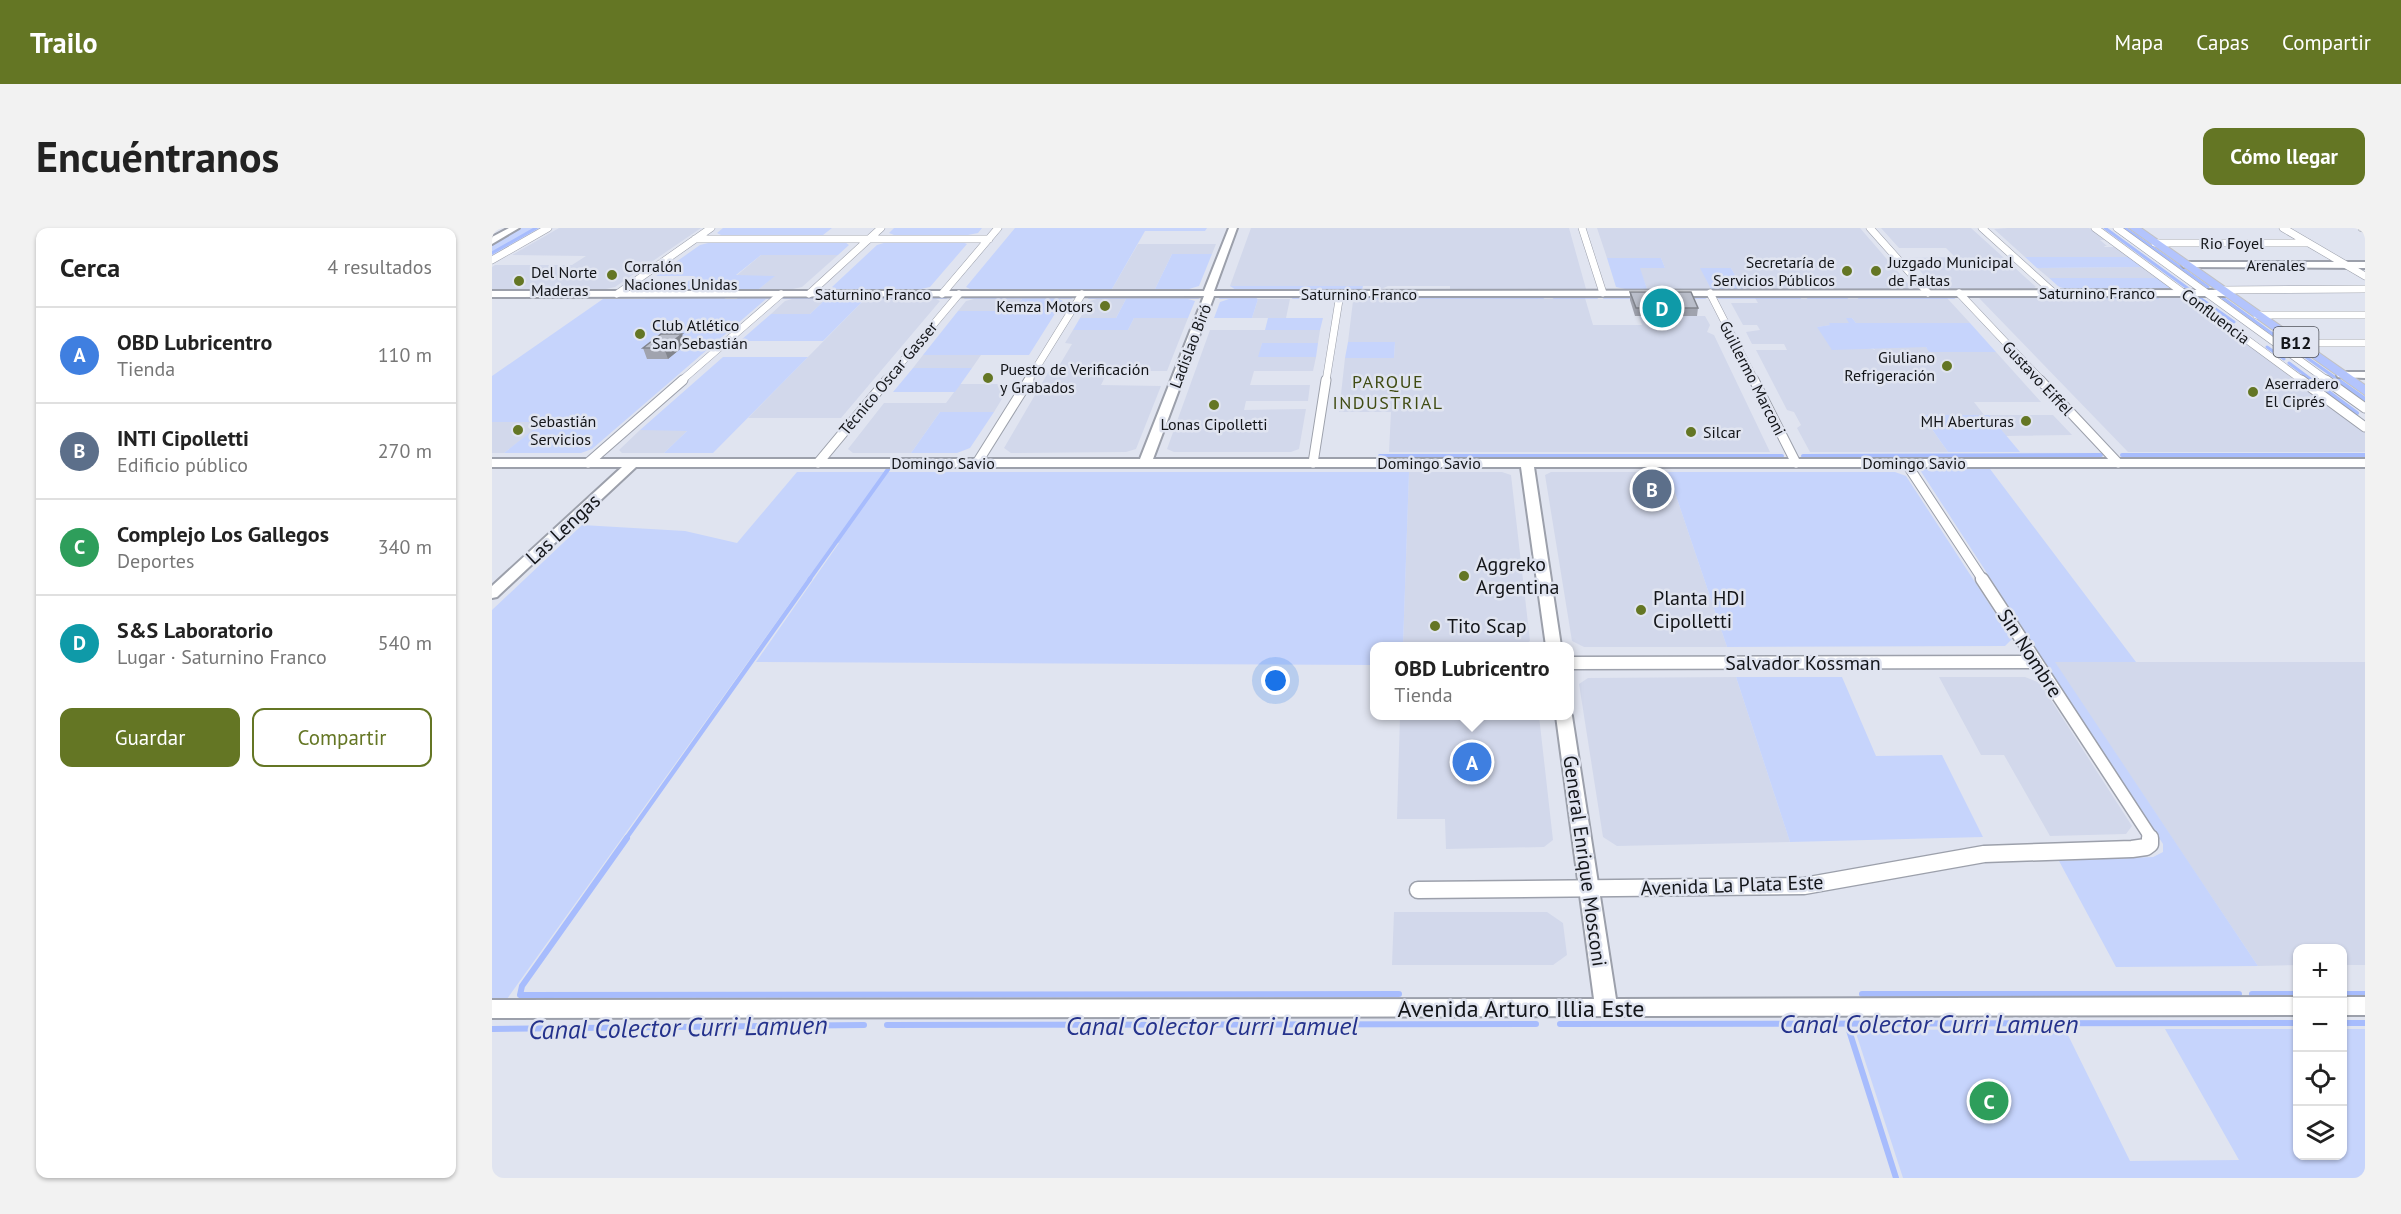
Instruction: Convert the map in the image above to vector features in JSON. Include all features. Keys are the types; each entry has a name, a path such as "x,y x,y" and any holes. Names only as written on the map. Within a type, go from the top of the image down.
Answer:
{"main road":[{"name":"B12","path":"2134,228 2224,291 2255,321 2299,344 2365,391"}],"street":[{"path":"492,241 515,228"},
{"path":"492,260 548,228"},
{"path":"617,294 711,228"},
{"path":"809,294 881,228"},
{"name":"Técnico Oscar Gasser","path":"942,294 998,228"},
{"name":"Ladislao Biró","path":"1145,463 1233,228"},
{"path":"1582,228 1603,293"},
{"path":"1870,228 1928,293"},
{"path":"1982,228 2054,293"},
{"name":"Confluencia","path":"2095,228 2365,427"},
{"path":"2117,228 2207,293 2255,321 2279,346 2365,408"},
{"path":"2283,228 2365,276"},
{"path":"695,239 988,239"},
{"name":"Rio Foyel","path":"2155,243 2308,243"},
{"name":"Arenales","path":"2187,266 2365,265"},
{"path":"2224,291 2365,289"},
{"name":"Saturnino Franco","path":"492,294 2207,293 2224,291"},
{"name":"Guillermo Marconi","path":"1710,293 1796,463"},
{"name":"Gustavo Eiffel","path":"1959,293 2118,463"},
{"path":"588,463 781,294"},
{"name":"Técnico Oscar Gasser","path":"818,463 959,294"},
{"path":"977,463 1082,294"},
{"path":"1313,463 1340,294"},
{"path":"2232,327 2255,321 2365,315"},
{"path":"2279,346 2365,343"},
{"path":"2342,375 2365,375"},
{"name":"Domingo Savio","path":"494,465 588,463 2365,463"},
{"name":"Las Lengas","path":"494,591 633,463"},
{"path":"1527,463 1553,642"},
{"name":"Sin Nombre","path":"1906,463 2150,836 2150,844"},
{"name":"Salvador Kossman","path":"1574,663 2036,662"},
{"name":"General Enrique Mosconi","path":"1565,720 1606,1007"},
{"name":"Avenida La Plata Este","path":"1418,890 1804,886 1984,854 2132,849 2146,847 2150,844"},
{"name":"Avenida Arturo Illia Este","path":"492,1009 2293,1006"},
{"path":"2347,1006 2365,1006"}],"shaded area":[{"path":"520,228 543,228 492,257 492,243"},
{"path":"559,228 701,228 615,287 606,289 492,289 492,267 495,265 572,265 586,256 512,255"},
{"path":"723,228 832,228 823,235 721,235 717,233"},
{"path":"894,228 982,228 978,233 968,235 894,235 889,233"},
{"path":"1015,228 1207,228 1205,231 1145,231 1112,289 970,289 966,287"},
{"path":"1251,228 1569,228 1586,289 1450,289 1450,286 1388,286 1379,290 1379,286 1230,286"},
{"path":"1597,228 1860,228 1911,287 1907,289 1743,289 1731,268 1701,268 1711,289 1647,289 1639,268 1665,268 1661,258 1607,258"},
{"path":"1881,228 1971,228 2036,287 2032,289 1942,289 1935,287 1908,258 1955,257 1946,248 1899,248"},
{"path":"2089,228 2106,240 2100,240 2107,246 2105,247 2116,247 2129,257 2025,257 1994,229"},
{"path":"712,242 845,242 849,245 838,255 761,255 736,275 775,276 759,289 678,289 695,276 656,276 700,245"},
{"path":"887,242 962,242 967,244 930,287 921,289 836,289 832,287 877,245"},
{"path":"1138,244 1216,244 1212,254 1172,254 1155,289 1112,289"},
{"path":"1172,254 1212,254 1199,286 1189,289 1155,289"},
{"path":"761,255 838,255 802,287 759,289 774,276 736,276"},
{"path":"2025,257 2129,257 2143,267 2037,268"},
{"path":"1607,258 1661,258 1665,268 1640,268 1647,289 1625,289 1616,287"},
{"path":"2143,267 2158,278 2049,278 2037,268"},
{"path":"1700,268 1731,268 1743,289 1711,289"},
{"path":"2049,278 2158,278 2170,287 2167,289 2067,289 2059,287"},
{"path":"1230,286 1363,286 1362,290 1236,290"},
{"path":"1585,298 1593,325 1642,325 1639,316 1705,316 1710,325 1707,332 1714,335 1770,452 1389,452 1391,412 1339,412 1345,358 1394,358 1395,342 1348,342 1353,301 1360,299"},
{"path":"1755,298 1947,298 1970,323 1856,323 1852,318 1847,319 1850,323 1830,323 1831,325 1817,327 1875,350 1873,347 1926,347 1930,352 1996,352 2041,402 1974,402 1984,415 1922,415 1948,452 1810,452 1797,428 1801,425 1794,412 1787,410 1756,350 1787,350 1784,344 1752,344 1746,332 1760,330 1757,325 1743,325 1731,303 1758,303"},
{"path":"1979,298 2186,298 2365,433 2365,452 2128,452"},
{"path":"603,299 766,299 592,449 581,453 504,453 543,422 492,422 492,376"},
{"path":"826,299 810,314 771,314 785,301"},
{"path":"826,299 865,299 823,341 740,341 771,314 810,314"},
{"path":"865,299 936,299 940,301 841,418 748,418"},
{"path":"1022,299 1013,311 958,311 966,301"},
{"path":"1022,299 1059,299 1063,301 1029,355 923,355 958,311 1013,311"},
{"name":"Kemza Motors","path":"1126,299 1116,318 1080,318 1090,301"},
{"path":"1126,299 1195,301 1188,318 1134,318 1128,330 1073,330 1080,318 1116,318"},
{"path":"1229,299 1258,299 1252,318 1214,318 1220,302"},
{"path":"1258,299 1290,299 1286,318 1252,318"},
{"path":"1134,318 1188,318 1167,371 1108,371 1101,385 1161,386 1136,449 1126,452 1011,453 1004,448 1049,371 1056,371 1072,344 1065,343 1073,330 1128,330"},
{"path":"1268,318 1323,318 1320,330 1265,330"},
{"path":"1846,318 1852,318 1856,323 1970,323 1996,352 1929,352 1926,347 1832,350 1817,327 1830,325 1829,323 1849,323"},
{"path":"1210,330 1320,330 1318,343 1262,343 1259,357 1316,357 1313,371 1254,371 1250,385 1310,385 1308,401 1246,401 1244,410 1306,409 1299,449 1291,452 1174,452 1167,449"},
{"path":"1348,342 1395,342 1394,358 1345,358"},
{"path":"1262,343 1318,343 1316,357 1258,357"},
{"path":"923,355 981,355 972,368 913,368"},
{"path":"723,357 808,357 713,453 664,453 687,431 640,430"},
{"path":"913,368 972,368 955,392 893,392"},
{"path":"960,384 1011,384 994,412 940,412 911,453 853,453 848,449 884,403 946,403"},
{"path":"940,412 994,412 970,448 957,453 911,453"},
{"path":"1922,415 1989,415 2020,452 1948,452"},
{"name":"MH Aberturas","path":"1989,415 2053,415 2072,435 2006,436"},
{"name":"Sebastián Servicios","path":"492,422 544,422 504,453 492,453"},
{"path":"640,430 688,430 664,453 622,453 619,450"},
{"path":"1987,465 2136,662 2055,662 2258,966 2116,967 2059,861 2153,857 2163,852 2163,844 1920,470 1925,466"},
{"path":"797,472 1409,472 1403,642 1370,642 1370,665 756,662 839,543 833,543 507,999 492,999 492,610 582,525 685,531 737,543"},
{"path":"1409,472 1502,472 1511,475 1530,641 1403,642"},
{"path":"1551,472 1668,472 1727,647 1584,647 1572,641 1545,475"},
{"path":"1668,472 1895,472 1906,476 2012,639 2005,646 1727,647"},
{"path":"2054,662 2365,662 2365,965 2347,965 2347,944 2293,944 2293,965 2258,966"},
{"path":"1736,677 1790,842 1617,846 1603,837 1579,684 1588,678"},
{"path":"1736,677 1842,677 1876,756 1942,755 1983,837 1790,842"},
{"path":"1939,677 2025,677 2040,683 2132,826 2126,834 2050,836 2004,755 1981,755"},
{"path":"1400,720 1539,720 1553,840 1544,847 1446,849 1445,819 1397,819"},
{"path":"1394,912 1547,912 1563,923 1567,955 1553,965 1392,965"},
{"path":"2065,1029 2130,1161 2239,1160 2165,1029 2293,1029 2293,1160 2347,1160 2347,1029 2365,1029 2365,1178 1903,1178 1855,1030"}],"building":[{"path":"1630,292 1691,292 1698,308 1636,308"},
{"path":"661,334 682,334 664,348 643,348"}],"waterway":[{"path":"492,253 536,228"},
{"path":"2105,228 2190,290"},
{"path":"2125,228 2208,287"},
{"path":"2197,296 2234,322"},
{"path":"646,297 724,297"},
{"path":"738,297 772,297"},
{"path":"784,297 946,297"},
{"path":"965,297 1071,297"},
{"path":"1089,297 1198,297"},
{"path":"1220,297 1256,297"},
{"path":"1293,297 1329,297"},
{"path":"1350,297 1543,297"},
{"path":"1554,297 1597,297"},
{"path":"1604,297 1631,297"},
{"path":"1689,297 1705,297"},
{"path":"1719,297 1800,297"},
{"path":"1808,297 1847,297"},
{"path":"1859,297 1954,297"},
{"path":"2084,297 2158,297"},
{"path":"2223,298 2285,343"},
{"path":"2267,347 2284,359"},
{"path":"2293,348 2340,381"},
{"path":"2289,363 2313,381"},
{"path":"2311,380 2321,387"},
{"path":"2338,380 2365,399"},
{"path":"2326,390 2357,413"},
{"path":"1803,456 2101,455"},
{"path":"2122,455 2365,455"},
{"path":"1380,456 1782,456"},
{"path":"809,580 889,468"},
{"path":"625,840 810,579"},
{"path":"627,838 522,986 520,995 1399,994"},
{"path":"1862,994 2239,994"},
{"path":"2252,994 2293,994"},
{"path":"2347,994 2365,994"},
{"name":"Canal Colector Curri Lamuen","path":"1560,1024 2293,1023"},
{"name":"Canal Colector Curri Lamuen","path":"2347,1023 2365,1023"},
{"name":"Canal Colector Curri Lamuel","path":"887,1025 1536,1024"},
{"path":"1847,1024 1896,1178"},
{"name":"Canal Colector Curri Lamuen","path":"492,1029 864,1025"}],"place":[{"name":"Secretaría de Servicios Públicos","path":"1847,271"},
{"name":"Juzgado Municipal de Faltas","path":"1876,271"},
{"name":"Corralón Naciones Unidas","path":"612,275"},
{"name":"Del Norte Maderas","path":"519,281"},
{"name":"Kemza Motors","path":"1105,306"},
{"name":"S&S Laboratorio","path":"1662,308"},
{"name":"Club Atlético San Sebastián","path":"640,334"},
{"name":"Giuliano Refrigeración","path":"1947,366"},
{"name":"Puesto de Verificación y Grabados","path":"988,378"},
{"name":"Aserradero El Ciprés","path":"2253,392"},
{"name":"Lonas Cipolletti","path":"1214,405"},
{"name":"MH Aberturas","path":"2026,421"},
{"name":"Sebastián Servicios","path":"518,430"},
{"name":"Silcar","path":"1691,432"},
{"name":"INTI Cipolletti","path":"1652,489"},
{"name":"Aggreko Argentina","path":"1464,576"},
{"name":"Planta HDI Cipolletti","path":"1641,610"},
{"name":"Tito Scap","path":"1435,626"},
{"name":"OBD Lubricentro","path":"1472,762"},
{"name":"Complejo Los Gallegos","path":"1989,1101"}],"district":[{"name":"PARQUE INDUSTRIAL","path":"1388,391"}]}
